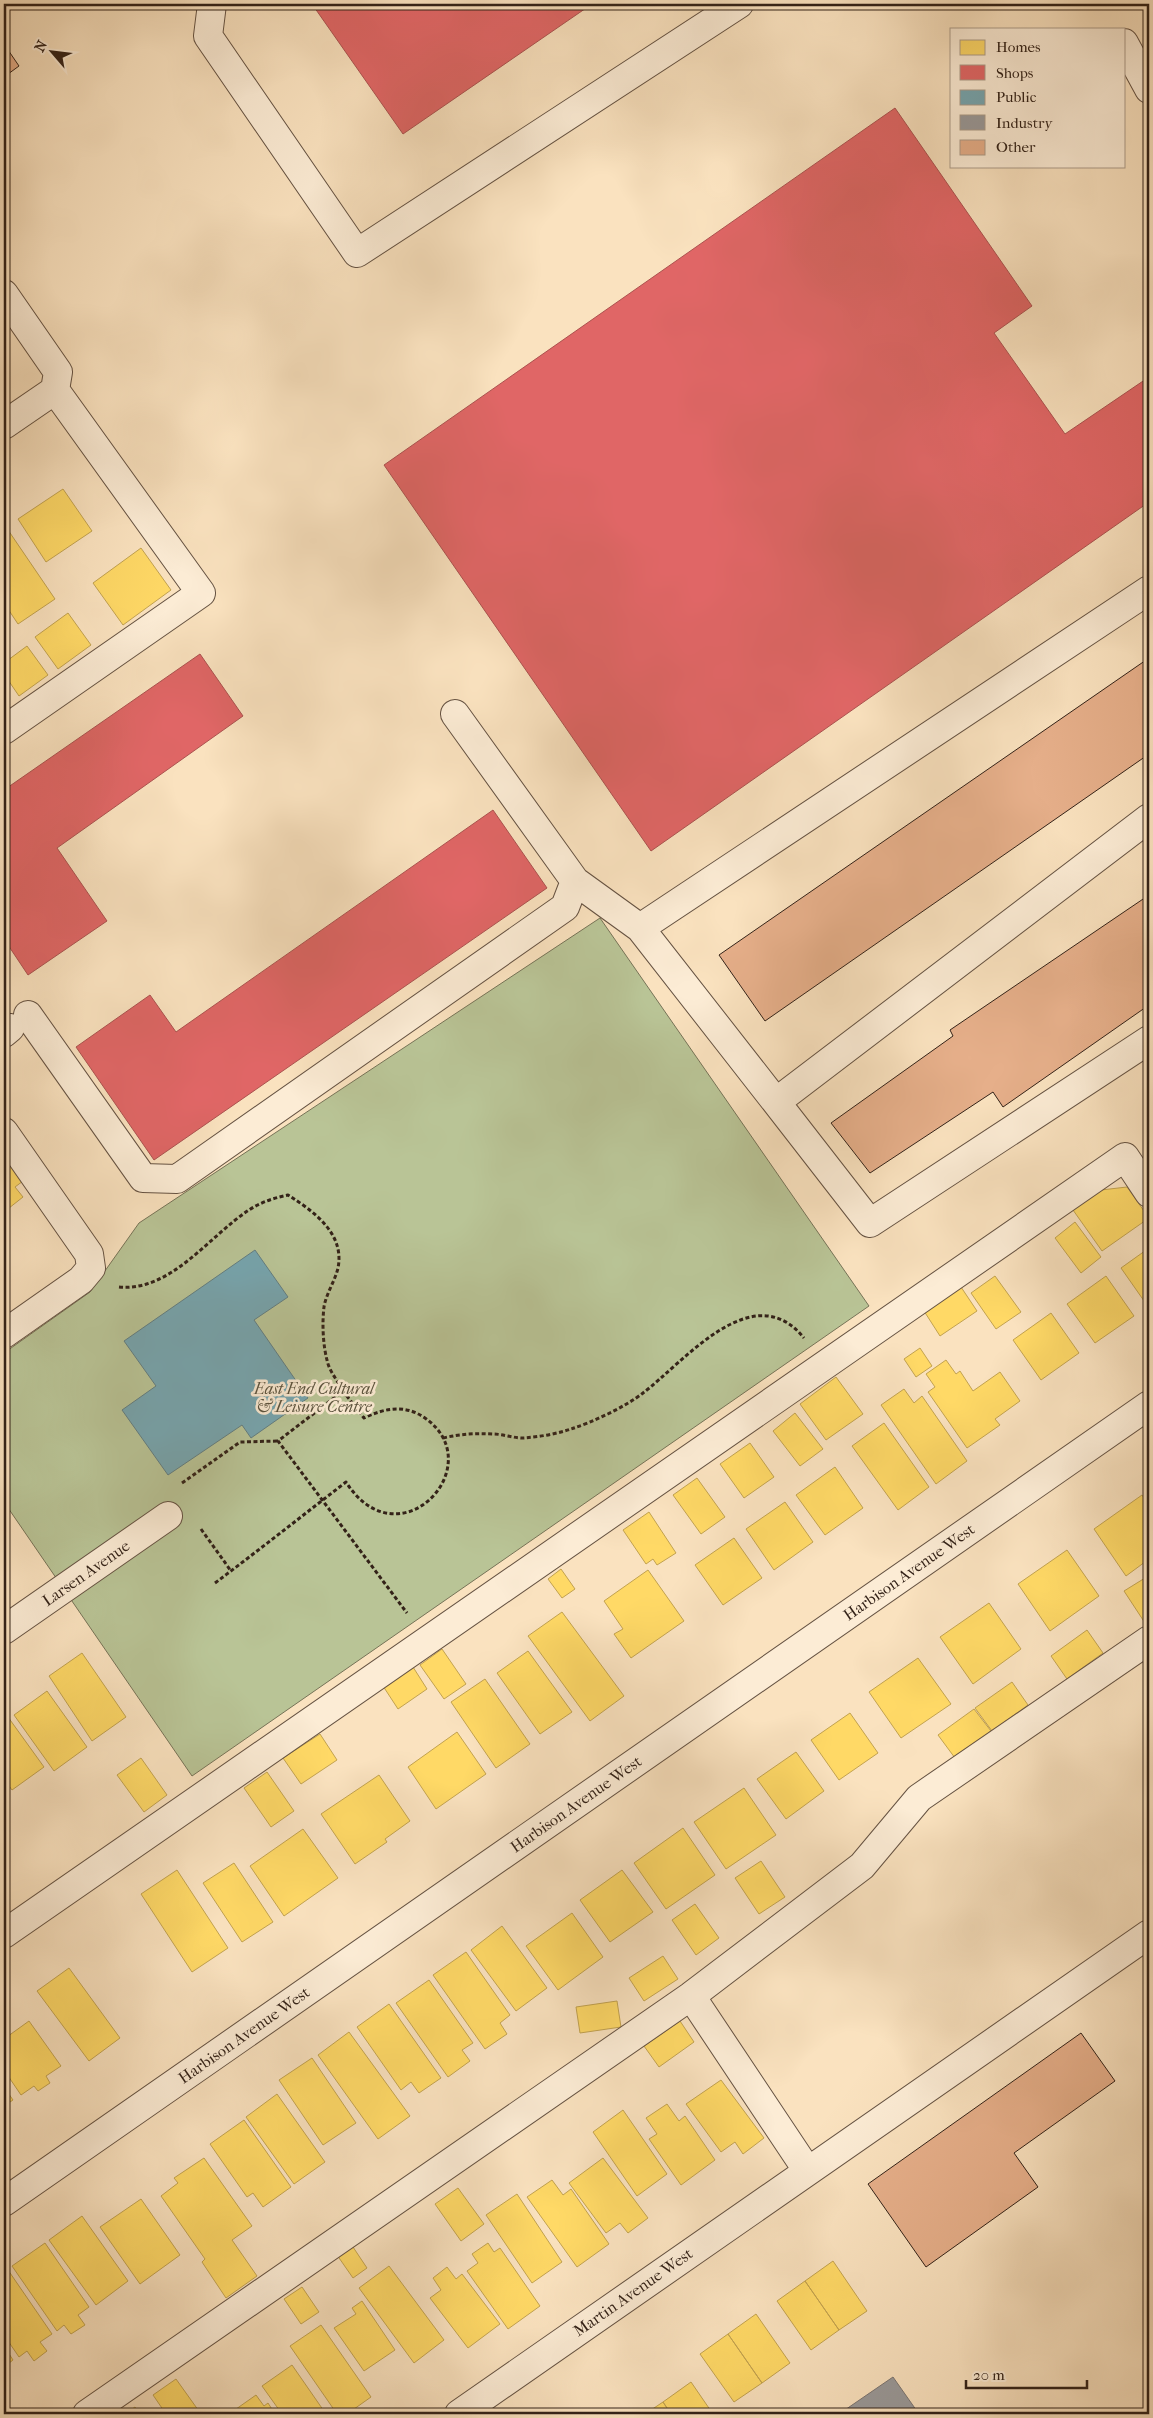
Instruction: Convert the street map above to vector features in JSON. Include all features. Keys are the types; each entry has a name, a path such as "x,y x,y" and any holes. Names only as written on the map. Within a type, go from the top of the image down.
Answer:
{"street":[{"path":"212,4 208,36 357,253 739,4"},
{"path":"1126,47 1149,89"},
{"path":"4,294 57,381 200,593 4,730"},
{"path":"4,425 57,381"},
{"path":"640,928 1149,590"},
{"path":"455,714 575,881 640,928 870,1223 1149,1040"},
{"path":"776,1102 1149,818"},
{"path":"14,1025 143,1178 177,1179 565,907 575,881"},
{"path":"4,1132 89,1254 91,1268 82,1280 4,1334"},
{"path":"4,1934 1124,1157 1149,1193"},
{"name":"Harbison Avenue West","path":"4,2202 1149,1405"},
{"name":"Larsen Avenue","path":"4,1630 168,1516"},
{"path":"87,2414 691,1996 862,1866 919,1798 1149,1640"},
{"name":"Martin Avenue West","path":"459,2414 807,2170 1149,1934"},
{"path":"691,1996 807,2170"}],"path":[{"path":"82,1280 126,1288 164,1279 248,1211 268,1200 288,1195 309,1208 327,1225 338,1244 338,1267 324,1307 324,1334 327,1362 343,1391 364,1418 381,1410 400,1408 417,1412 432,1423 443,1438 448,1456 447,1472 441,1488 430,1501 416,1510 400,1514 384,1514 368,1508 355,1497 346,1482 214,1583"},
{"path":"443,1438 461,1434 521,1438 544,1436 572,1428 642,1395 710,1336 724,1326 748,1317 772,1316 795,1327 826,1364"},
{"path":"180,1484 240,1442 278,1441 343,1391"},
{"path":"278,1441 321,1502 428,1640"}],"green space":[{"name":"East End Cultural & Leisure Centre","path":"600,918 869,1306 192,1776 4,1502 4,1353 90,1292 139,1223"}],"building: Homes":[{"path":"63,489 92,531 46,562 18,519"},
{"path":"6,527 55,599 18,624 4,603 4,528"},
{"path":"141,548 171,590 123,625 93,583"},
{"path":"68,613 91,645 58,669 35,637"},
{"path":"27,646 48,675 19,696 4,674 4,663"},
{"path":"4,1156 23,1181 15,1187 23,1197 4,1212"},
{"path":"1127,1187 1149,1218 1102,1251 1073,1210 1101,1190"},
{"path":"1075,1222 1101,1257 1081,1273 1055,1238"},
{"path":"1149,1248 1149,1308 1121,1268"},
{"path":"995,1276 1021,1312 996,1329 971,1293"},
{"path":"1106,1276 1134,1316 1095,1343 1067,1304"},
{"path":"961,1287 977,1311 940,1336 924,1311"},
{"path":"1051,1313 1079,1353 1041,1380 1013,1340"},
{"path":"920,1348 932,1366 916,1377 904,1359"},
{"path":"946,1360 956,1374 960,1371 973,1391 1000,1372 1020,1401 995,1419 1000,1425 967,1448 928,1392 935,1387 926,1374"},
{"path":"836,1377 863,1414 826,1440 800,1404"},
{"path":"904,1389 914,1403 922,1396 967,1461 936,1484 881,1405"},
{"path":"795,1413 823,1449 800,1466 773,1431"},
{"path":"884,1423 929,1487 898,1510 852,1446"},
{"path":"750,1443 774,1477 744,1498 720,1464"},
{"path":"835,1467 863,1508 825,1535 796,1495"},
{"path":"697,1478 725,1517 701,1534 673,1495"},
{"path":"1142,1495 1149,1505 1149,1559 1126,1576 1094,1529"},
{"path":"785,1502 813,1542 774,1570 746,1529"},
{"path":"649,1512 676,1553 657,1565 653,1559 646,1564 623,1530"},
{"path":"734,1538 762,1578 723,1605 695,1565"},
{"path":"1067,1550 1099,1596 1050,1631 1018,1584"},
{"path":"561,1569 575,1589 562,1598 548,1579"},
{"path":"648,1570 684,1621 631,1658 614,1634 623,1629 604,1601"},
{"path":"1145,1578 1149,1584 1149,1620 1145,1623 1124,1591"},
{"path":"989,1603 1021,1649 973,1684 940,1637"},
{"path":"562,1612 624,1696 590,1721 528,1636"},
{"path":"1087,1630 1103,1653 1067,1679 1051,1656"},
{"path":"442,1649 466,1684 444,1699 420,1665"},
{"path":"528,1651 572,1712 540,1734 497,1673"},
{"path":"82,1653 126,1717 92,1741 49,1676"},
{"path":"918,1658 951,1704 901,1738 869,1692"},
{"path":"413,1667 427,1689 398,1709 383,1686"},
{"path":"485,1679 530,1744 496,1768 451,1702"},
{"path":"1012,1682 1028,1705 992,1731 975,1708"},
{"path":"47,1691 87,1747 54,1771 14,1715"},
{"path":"974,1709 991,1731 955,1758 938,1735"},
{"path":"850,1713 878,1753 839,1780 811,1740"},
{"path":"8,1717 44,1767 12,1790 4,1779 4,1720"},
{"path":"457,1732 486,1774 436,1809 408,1767"},
{"path":"320,1734 337,1760 301,1784 283,1758"},
{"path":"796,1752 824,1791 786,1819 757,1779"},
{"path":"141,1758 167,1795 144,1812 117,1775"},
{"path":"267,1772 294,1811 271,1827 244,1788"},
{"path":"379,1775 410,1821 385,1839 387,1842 355,1864 321,1814"},
{"path":"744,1788 776,1835 726,1869 694,1822"},
{"path":"683,1828 715,1875 666,1909 634,1863"},
{"path":"303,1829 338,1878 284,1916 250,1866"},
{"path":"761,1861 785,1897 759,1914 735,1878"},
{"path":"234,1863 273,1922 242,1942 203,1883"},
{"path":"177,1870 228,1948 192,1972 141,1894"},
{"path":"622,1870 653,1912 610,1942 580,1900"},
{"path":"695,1904 719,1938 696,1955 672,1920"},
{"path":"572,1913 603,1957 558,1990 526,1946"},
{"path":"502,1926 547,1988 516,2011 471,1950"},
{"path":"466,1952 510,2015 500,2023 507,2034 485,2049 433,1975"},
{"path":"663,1956 678,1979 644,2001 629,1978"},
{"path":"69,1968 120,2038 89,2061 37,1991"},
{"path":"429,1980 473,2043 462,2050 470,2061 448,2077 396,2003"},
{"path":"617,2001 621,2027 580,2033 576,2007"},
{"path":"389,2004 441,2078 419,2093 411,2082 401,2090 357,2027"},
{"path":"29,2021 61,2066 46,2076 50,2083 38,2091 34,2086 21,2095 4,2070 4,2039"},
{"path":"680,2021 694,2042 659,2067 644,2046"},
{"path":"349,2032 410,2116 378,2139 318,2055"},
{"path":"312,2058 356,2123 323,2145 279,2080"},
{"path":"721,2080 764,2138 743,2154 735,2142 721,2152 686,2104"},
{"path":"4,2087 13,2100 4,2106"},
{"path":"277,2094 325,2162 294,2184 246,2117"},
{"path":"667,2104 679,2121 685,2116 715,2160 681,2185 649,2139 657,2134 646,2118"},
{"path":"623,2110 667,2174 637,2196 593,2132"},
{"path":"244,2120 291,2187 263,2207 253,2193 247,2197 210,2144"},
{"path":"204,2158 252,2226 232,2240 257,2276 226,2298 202,2262 205,2259 161,2196 178,2183 174,2178"},
{"path":"603,2158 648,2218 628,2233 620,2223 606,2233 569,2183"},
{"path":"552,2180 563,2195 571,2189 609,2244 577,2267 527,2197"},
{"path":"458,2188 484,2224 461,2241 435,2204"},
{"path":"517,2194 562,2262 532,2283 486,2215"},
{"path":"141,2199 180,2255 140,2284 100,2227"},
{"path":"82,2216 128,2281 96,2305 49,2240"},
{"path":"45,2243 89,2307 78,2315 85,2325 71,2334 64,2325 57,2331 12,2266"},
{"path":"488,2243 494,2252 500,2248 540,2306 508,2329 467,2271 478,2263 472,2254"},
{"path":"351,2244 367,2268 353,2278 337,2255"},
{"path":"833,2261 867,2311 839,2330 805,2281"},
{"path":"389,2266 444,2340 414,2363 359,2288"},
{"path":"447,2267 456,2279 462,2274 500,2324 468,2348 430,2298 441,2290 433,2278"},
{"path":"8,2270 52,2334 40,2342 47,2351 34,2361 27,2351 19,2357 4,2335 4,2273"},
{"path":"805,2281 839,2330 811,2350 777,2301"},
{"path":"302,2287 319,2312 301,2324 284,2299"},
{"path":"362,2301 395,2350 364,2371 334,2328 356,2314 352,2308"},
{"path":"756,2314 790,2363 762,2383 728,2334"},
{"path":"321,2325 371,2397 347,2414 337,2414 290,2346"},
{"path":"728,2334 762,2383 734,2402 700,2354"},
{"path":"4,2346 13,2360 4,2367"},
{"path":"292,2365 326,2414 282,2414 262,2386"},
{"path":"4,2371 9,2378 4,2382"},
{"path":"176,2379 201,2414 166,2414 153,2395"},
{"path":"691,2382 713,2414 671,2414 663,2402"},
{"path":"256,2395 264,2406 268,2403 275,2414 229,2414"},
{"path":"663,2402 671,2414 645,2414"},
{"path":"135,2407 140,2414 125,2414"}],"building: Shops":[{"path":"312,4 592,4 403,134"},
{"path":"895,108 1032,306 994,333 1065,434 1149,377 1149,502 651,851 384,465"},
{"path":"200,654 243,716 57,848 107,921 28,975 4,939 4,790"},
{"path":"493,810 547,888 154,1160 76,1047 150,995 176,1032"}],"building: Public":[{"path":"255,1250 288,1297 254,1320 308,1398 251,1438 242,1425 168,1475 122,1410 156,1386 124,1341"}],"building: Industry":[{"path":"893,2377 919,2414 839,2414"}],"building: Other":[{"path":"4,44 19,66 4,77"},
{"path":"1149,658 1149,754 765,1021 719,955"},
{"path":"1149,895 1149,1005 1003,1107 993,1092 870,1173 831,1123 953,1036 950,1030"},
{"path":"1081,2033 1115,2081 1014,2153 1038,2187 926,2267 868,2184"}]}
